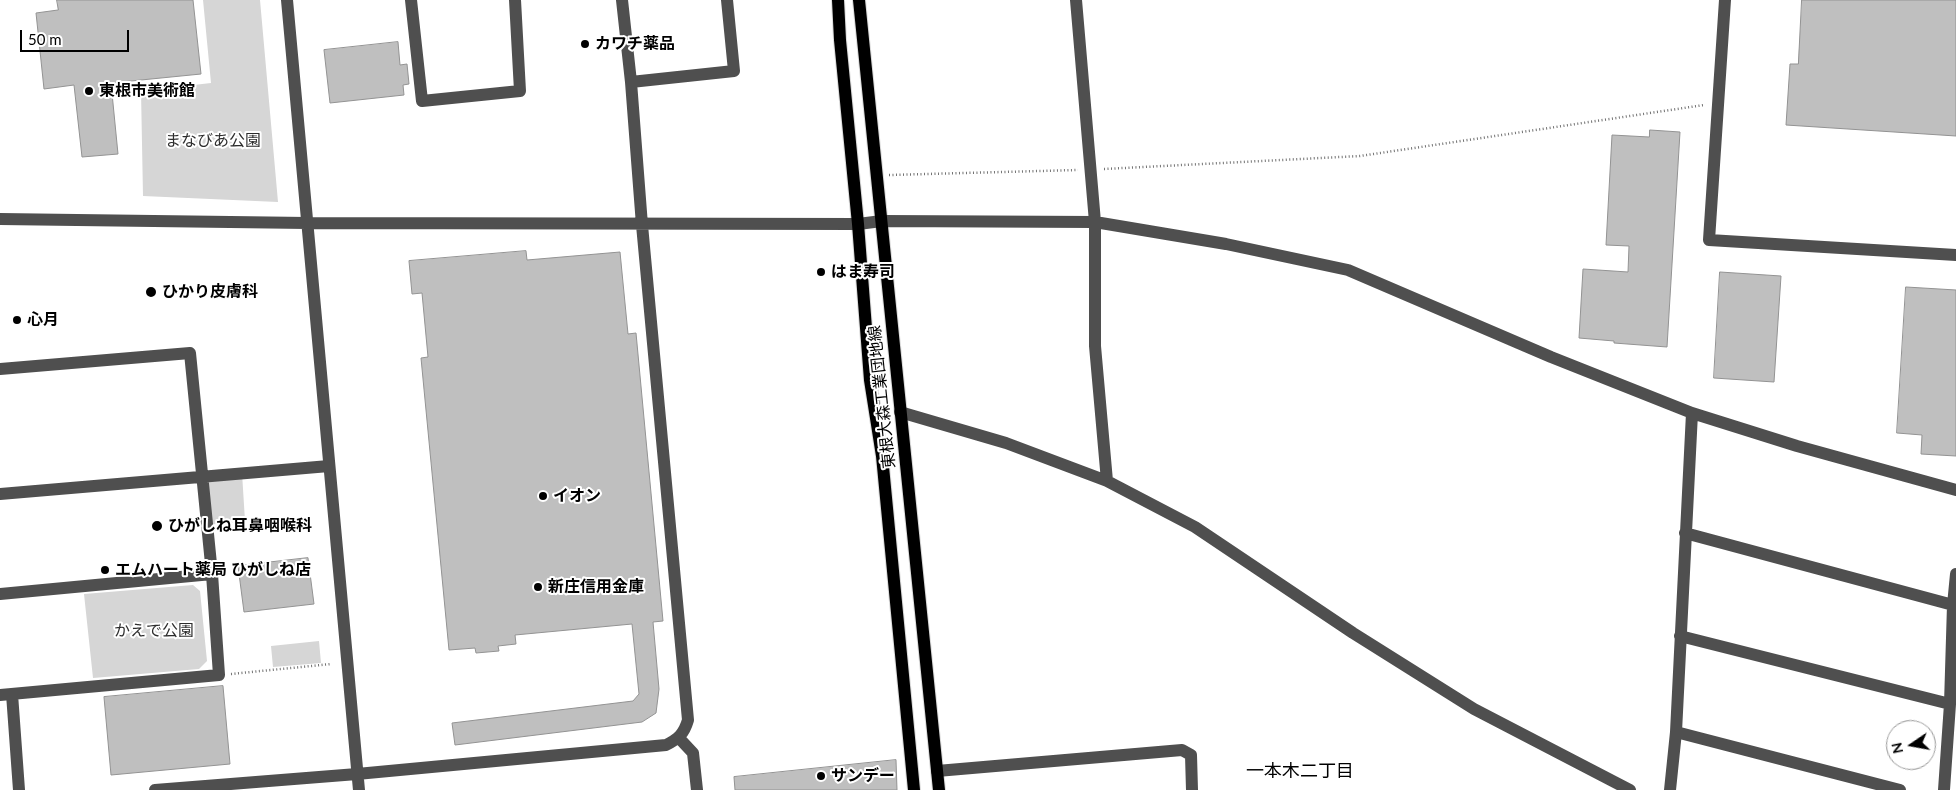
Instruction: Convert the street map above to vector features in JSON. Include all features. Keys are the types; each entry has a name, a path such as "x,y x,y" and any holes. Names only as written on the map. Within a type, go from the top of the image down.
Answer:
{"main road":[{"name":"東根大森工業団地線","path":"838,0 870,380 882,456 914,790"},
{"name":"東根大森工業団地線","path":"859,0 939,790"}],"street":[{"path":"287,0 359,790"},
{"path":"411,0 422,101 520,90 514,0"},
{"path":"155,790 666,746 679,738 685,729 688,720 622,0"},
{"path":"631,82 734,71 727,0"},
{"path":"1076,0 1092,169 1095,222 1095,346 1107,481"},
{"path":"1725,0 1709,240 1956,255"},
{"path":"0,219 642,225 858,224 882,221 1095,222 1226,244 1348,270 1551,357 1692,413 1797,446 1956,490"},
{"path":"0,369 190,353 212,574 219,675 6,695 19,790"},
{"path":"900,412 1006,443 1107,481 1195,527 1353,633 1474,709 1630,790"},
{"path":"1670,790 1676,732 1692,413"},
{"path":"0,494 329,466"},
{"path":"1685,533 1953,605"},
{"path":"0,594 212,574"},
{"path":"1944,790 1956,574"},
{"path":"1680,636 1950,704"},
{"path":"1676,732 1900,790"},
{"path":"679,738 693,753 697,790"},
{"path":"937,771 1182,750 1192,755 1192,790"}],"path":[{"path":"877,175 1092,169 1360,156 1718,103"},
{"path":"219,675 331,664"}],"green space":[{"name":"まなびあ公園","path":"203,0 260,0 278,202 143,196 141,91 211,83"},
{"path":"242,473 245,521 207,525 202,476"},
{"name":"かえで公園","path":"193,585 200,591 207,661 199,669 93,678 84,594"},
{"path":"319,641 321,663 273,667 271,646"}],"building":[{"path":"57,0 193,0 201,74 111,83 118,154 82,157 74,85 44,89 36,13 58,10"},
{"path":"1802,0 1956,0 1956,136 1786,125 1790,64 1798,64"},
{"path":"398,42 400,65 407,64 409,84 403,85 404,95 330,103 324,50"},
{"path":"1650,130 1680,132 1667,347 1579,338 1583,269 1628,272 1629,246 1606,245 1612,135 1649,137"},
{"name":"イオン","path":"526,251 527,260 620,252 628,334 636,333 663,621 653,622 659,689 656,713 642,722 455,745 452,723 633,701 639,694 632,624 515,635 516,644 498,646 499,651 476,653 475,648 449,650 421,358 428,357 422,293 412,294 409,261"},
{"path":"1720,272 1781,276 1774,382 1714,378"},
{"path":"1906,287 1956,290 1956,456 1921,454 1922,435 1897,433"},
{"path":"308,558 314,604 244,612 238,566"},
{"path":"223,686 230,764 111,775 104,697"},
{"name":"サンデー","path":"896,760 897,790 735,790 734,777"}],"place":[{"name":"カワチ薬品","path":"585,44"},
{"name":"東根市美術館","path":"89,91"},
{"name":"はま寿司","path":"821,272"},
{"name":"ひかり皮膚科","path":"151,292"},
{"name":"心月","path":"17,320"},
{"name":"イオン","path":"543,496"},
{"name":"ひがしね耳鼻咽喉科","path":"157,526"},
{"name":"エムハート薬局 ひがしね店","path":"105,570"},
{"name":"新庄信用金庫","path":"538,587"},
{"name":"サンデー","path":"821,776"}],"district":[{"name":"一本木二丁目","path":"1300,771"}]}
